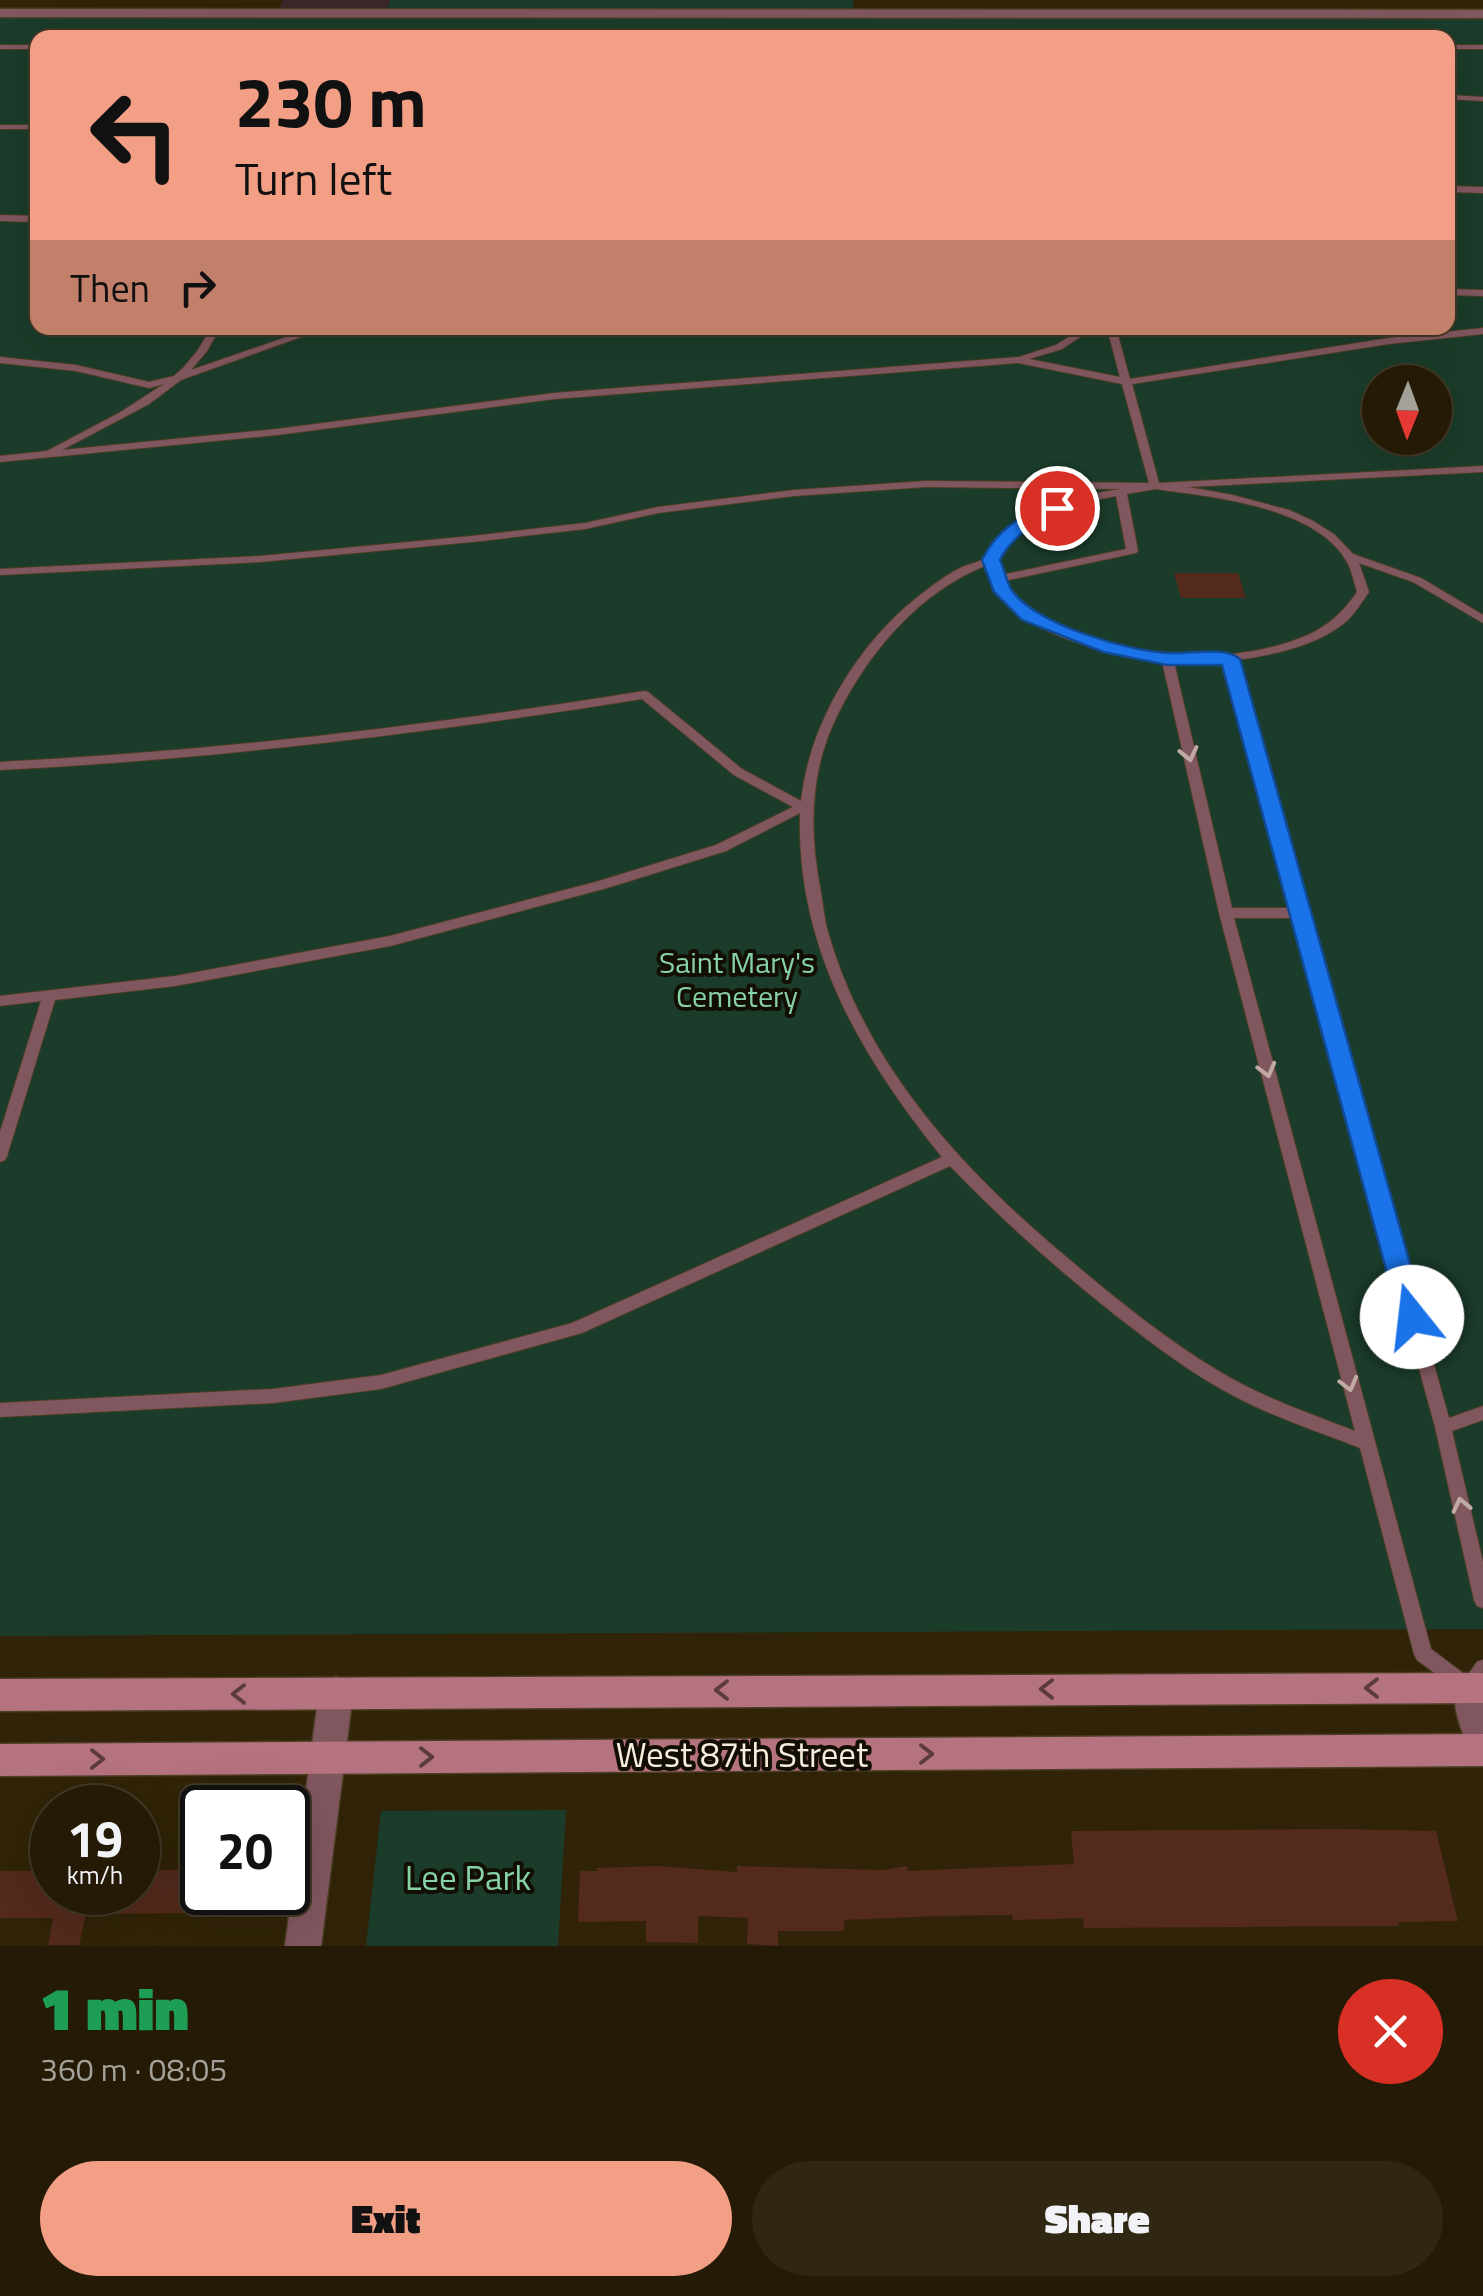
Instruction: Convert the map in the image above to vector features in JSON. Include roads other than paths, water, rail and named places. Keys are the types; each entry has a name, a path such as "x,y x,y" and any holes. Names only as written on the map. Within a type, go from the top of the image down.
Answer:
{"main road":[{"name":"West 87th Street","path":"0,1695 1478,1681"},
{"name":"West 87th Street","path":"0,1760 1483,1750"}],"street":[{"path":"1333,0 1340,14"},
{"path":"0,13 158,7 1100,7 1483,14"},
{"path":"1478,1681 1483,1742"},
{"path":"303,1946 336,1693"}],"lane":[{"path":"0,47 30,47"},
{"path":"1455,48 1483,48"},
{"path":"1455,97 1483,99"},
{"path":"0,127 30,127"},
{"path":"1455,189 1483,190"},
{"path":"0,218 30,219"},
{"path":"1455,292 1483,293"},
{"path":"1455,334 1483,331"},
{"path":"44,456 128,412 181,377 210,335"},
{"path":"0,360 76,368 149,384 181,377 301,335"},
{"path":"0,459 277,432 539,397 1018,360 1059,347 1078,335"},
{"path":"1113,335 1155,486"},
{"path":"1018,360 1128,382 1446,335"},
{"path":"0,572 260,559 472,539 586,526 658,510 926,484 1155,486 1483,470"},
{"path":"1351,558 1363,592 1340,621 1296,644 1230,659 1167,659 1103,646 1051,628 1029,616 1003,592 991,560 1000,541 1032,518 1082,498 1155,486 1252,502 1314,524 1351,558 1417,580 1483,620"},
{"path":"997,580 1132,551 1121,492"},
{"path":"991,560 962,568 907,610 857,668 821,735 803,808 812,890 831,966 877,1063 951,1160 1021,1232 1159,1338 1232,1388 1364,1442"},
{"path":"1167,659 1226,913 1423,1654 1478,1681"},
{"path":"1230,659 1443,1427 1483,1600"},
{"path":"0,766 119,761 356,740 644,695 738,772 803,808"},
{"path":"0,1001 174,981 390,941 602,885 721,848 803,808"},
{"path":"1226,913 1298,913"},
{"path":"0,1156 49,998"},
{"path":"0,1410 273,1396 381,1382 576,1328 951,1160"},
{"path":"1443,1427 1483,1413"}],"park label":[{"name":"Saint Mary's Cemetery","path":"737,980"},
{"name":"Lee Park","path":"468,1878"}]}
